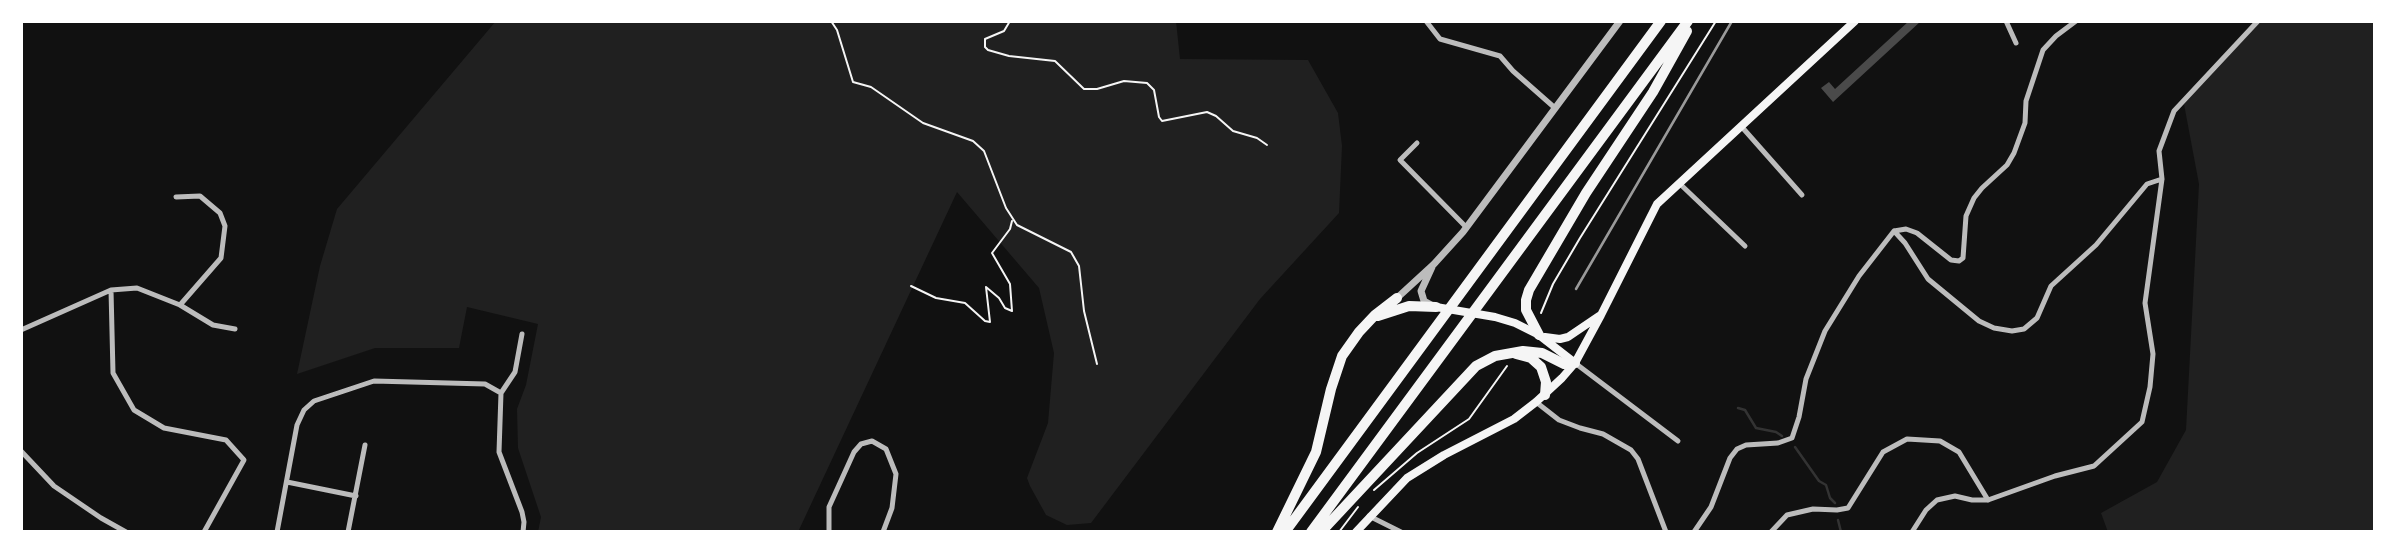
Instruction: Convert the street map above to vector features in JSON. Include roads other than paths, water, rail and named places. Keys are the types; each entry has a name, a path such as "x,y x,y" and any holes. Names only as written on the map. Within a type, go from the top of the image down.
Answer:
{"highway":[{"path":"1285,532 1661,21"},
{"path":"1311,532 1490,287 1690,21"},
{"path":"1539,335 1526,310 1529,290 1586,193 1653,92 1690,21"},
{"path":"1277,532 1316,452 1342,356 1370,320 1397,298"},
{"path":"1370,320 1409,306 1436,307"},
{"path":"1509,352 1528,357 1539,365 1546,378 1541,399"},
{"path":"1321,532 1466,375 1488,359 1509,352 1536,352 1564,364 1574,363"}],"main road":[{"path":"1356,532 1407,478 1444,455 1500,428 1541,399 1574,363 1657,204 1855,21"},
{"path":"1436,307 1502,319 1539,335 1555,338 1568,337 1601,314"},
{"path":"1539,335 1574,363"}],"street":[{"path":"1426,21 1440,39 1500,56 1555,108"},
{"path":"1397,298 1434,264 1466,227 1620,21"},
{"path":"2006,21 2016,43"},
{"path":"1694,532 1711,507 1730,458 1737,449 1746,444 1778,443 1792,438 1806,379 1825,331 1859,276 1894,231 1906,229 1917,233 1951,260 1959,261 1963,257 1966,216 1974,198 2007,165 2014,153 2025,122 2026,101 2043,50 2076,21"},
{"path":"1912,532 1926,510 1937,499 1955,496 1988,500 2054,476 2094,466 2143,422 2153,354 2145,303 2162,179 2159,151 2174,111 2258,21"},
{"path":"1741,126 1802,195"},
{"path":"1418,143 1400,160 1466,227"},
{"path":"1894,231 1928,279 1979,321 1994,328 2012,331 2024,329 2037,318 2051,286 2096,245 2147,184 2162,179"},
{"path":"1679,183 1745,246"},
{"path":"176,197 200,196 220,213 225,226 221,258 180,305"},
{"path":"1434,264 1421,291 1424,301 1436,307"},
{"path":"21,330 111,290 137,288 180,305 213,325 235,329"},
{"path":"111,290 113,373 134,410 164,428 226,440 244,460 204,532"},
{"path":"522,334 515,372 501,393 499,452 522,512 523,532"},
{"path":"1574,363 1678,441"},
{"path":"277,532 297,425 304,410 314,401 374,382 485,384 501,393"},
{"path":"1541,399 1559,420 1602,434 1632,450 1666,532"},
{"path":"1771,532 1787,514 1813,509 1848,508 1883,453 1907,439 1940,441 1959,452 1988,500"},
{"path":"829,532 830,507 854,452 861,444 872,441 886,449 896,474 892,508 883,532"},
{"path":"348,532 365,445"},
{"path":"21,451 54,486 100,518 126,532"},
{"path":"287,482 356,496"},
{"path":"1369,516 1401,532"}],"waterway":[{"path":"1738,408 1745,410 1756,428 1782,436"},
{"path":"1795,447 1819,481 1826,485 1830,498 1835,503"},
{"path":"1838,520 1841,532"}],"railway":[{"path":"1576,289 1732,21"}]}
